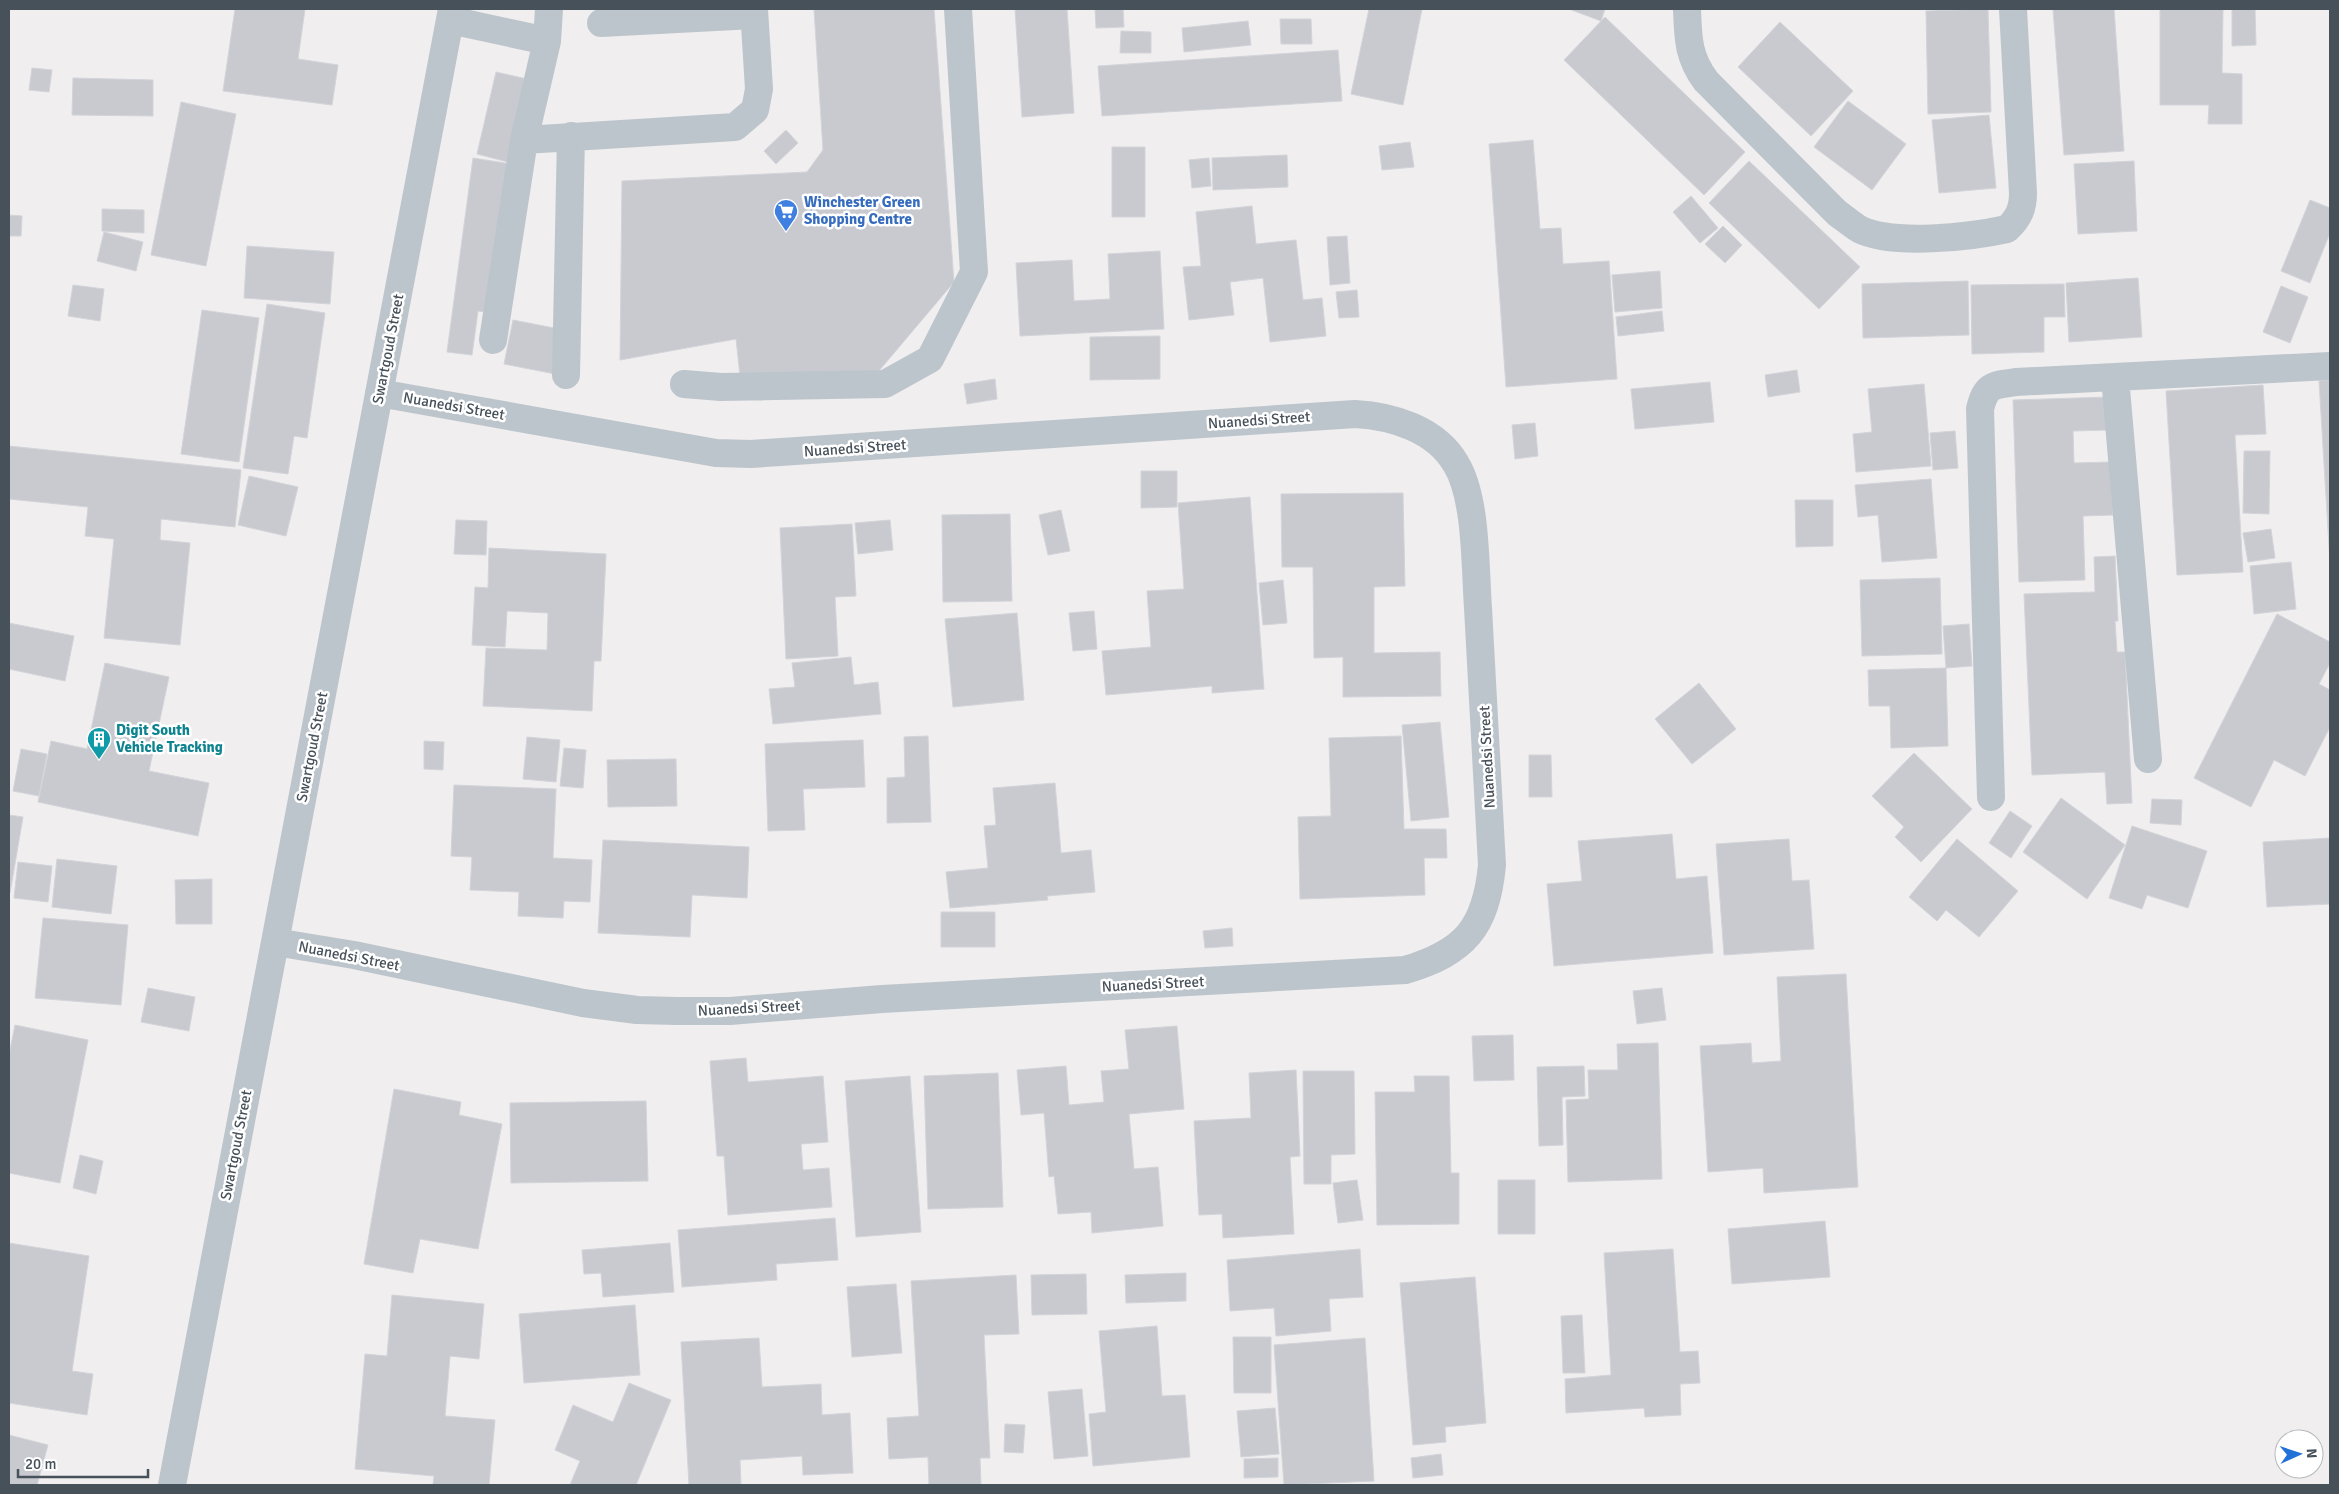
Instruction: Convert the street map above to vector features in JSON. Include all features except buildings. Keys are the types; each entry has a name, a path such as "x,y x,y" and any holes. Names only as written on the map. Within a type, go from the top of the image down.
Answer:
{"street":[{"path":"493,340 524,140 547,41 549,9"},
{"path":"684,384 721,387 886,384 930,359 974,272 958,9"},
{"path":"1687,9 1690,52 1695,67 1706,81 1837,213 1860,229 1894,239 1912,239 1999,230 2007,228 2019,216 2023,205 2023,192 2013,9"},
{"path":"524,140 735,126 756,110 759,89 754,12 601,24"},
{"path":"451,14 547,41"},
{"name":"Swartgoud Street","path":"172,1485 451,14"},
{"path":"566,375 571,136"},
{"path":"1992,797 1980,409 1983,395 1990,387 1999,384 2330,366"},
{"path":"2115,377 2148,758"},
{"name":"Nuanedsi Street","path":"275,942 354,956 583,1003 637,1010 730,1011 882,999 1404,970 1434,961 1466,938 1486,905 1490,889 1492,865 1484,701 1474,538 1468,495 1457,464 1444,448 1425,434 1403,422 1378,415 1355,414 751,454 716,452 380,393"}],"place":[{"name":"Winchester Green Shopping Centre","path":"786,232"},
{"name":"Digit South Vehicle Tracking","path":"99,760"}]}
